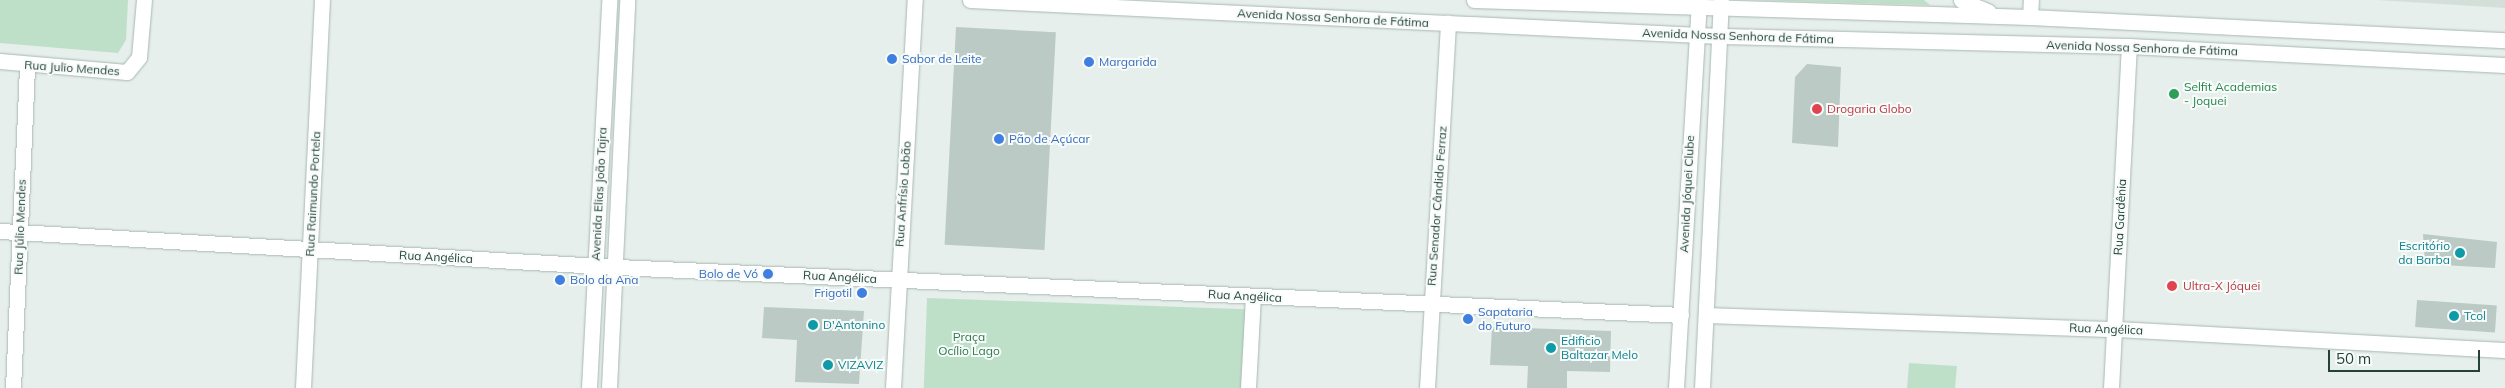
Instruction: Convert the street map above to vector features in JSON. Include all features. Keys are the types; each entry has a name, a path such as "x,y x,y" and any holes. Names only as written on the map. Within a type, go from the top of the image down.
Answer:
{"street":[{"name":"Rua Julio Mendes","path":"0,61 27,66 127,72 139,57 144,0"},
{"name":"Rua Raimundo Portela","path":"303,388 322,0"},
{"name":"Avenida Elias João Tajra","path":"589,388 609,0"},
{"name":"Avenida Elias João Tajra","path":"609,388 627,0"},
{"name":"Rua Anfrísio Lobão","path":"893,388 897,280 915,0"},
{"name":"Avenida Nossa Senhora de Fátima","path":"970,0 1696,35 2129,46 2505,65"},
{"name":"Avenida Nossa Senhora de Fátima","path":"1474,0 1721,5 2030,17 2505,40"},
{"path":"1961,0 1997,16"},
{"path":"2030,17 2031,0"},
{"name":"Avenida Jóquei Clube","path":"1676,388 1698,5"},
{"name":"Avenida Jóquei Clube","path":"1702,388 1721,5"},
{"name":"Rua Senador Cândido Ferraz","path":"1427,388 1430,306 1448,23"},
{"name":"Rua Gardênia","path":"2111,388 2129,46"},
{"name":"Rua Júlio Mendes","path":"13,388 27,66"},
{"name":"Rua Angélica","path":"0,231 310,251 616,267 1430,306 1681,315"},
{"path":"1248,388 1253,297"},
{"name":"Rua Angélica","path":"1706,315 2115,329 2505,350"}],"shaded area":[{"path":"2377,0 2505,0 2505,8"}],"green space":[{"path":"0,0 128,0 126,40 118,53 0,43"},
{"path":"1749,0 1924,0 1930,5"},
{"name":"Praça Ocílio Lago","path":"927,298 1246,309 1243,388 924,388"},
{"path":"1909,363 1957,366 1955,388 1907,388"}],"building":[{"name":"Pão de Açúcar","path":"956,27 1056,32 1044,250 945,245"},
{"name":"Drogaria Globo","path":"1807,64 1841,67 1838,147 1792,143 1795,77"},
{"name":"Escritório da Barba","path":"2423,234 2497,242 2495,268 2425,264"},
{"name":"Tcol","path":"2417,300 2497,306 2495,333 2415,327"},
{"path":"764,307 864,311 859,384 795,382 797,340 762,338"},
{"name":"Edificio Baltazar Melo","path":"1492,327 1611,331 1610,372 1567,371 1567,388 1527,388 1528,366 1490,365"}],"place":[{"name":"Sabor de Leite","path":"892,59"},
{"name":"Margarida","path":"1089,62"},
{"name":"Selfit Academias - Joquei","path":"2174,94"},
{"name":"Drogaria Globo","path":"1817,109"},
{"name":"Pão de Açúcar","path":"999,139"},
{"name":"Escritório da Barba","path":"2460,253"},
{"name":"Bolo de Vó","path":"768,274"},
{"name":"Bolo da Ana","path":"560,280"},
{"name":"Ultra-X Jóquei","path":"2172,286"},
{"name":"Frigotil","path":"862,293"},
{"name":"Tcol","path":"2454,316"},
{"name":"Sapataria do Futuro","path":"1468,319"},
{"name":"D'Antonino","path":"813,325"},
{"name":"Edificio Baltazar Melo","path":"1551,348"},
{"name":"VIZAVIZ","path":"828,365"}]}
